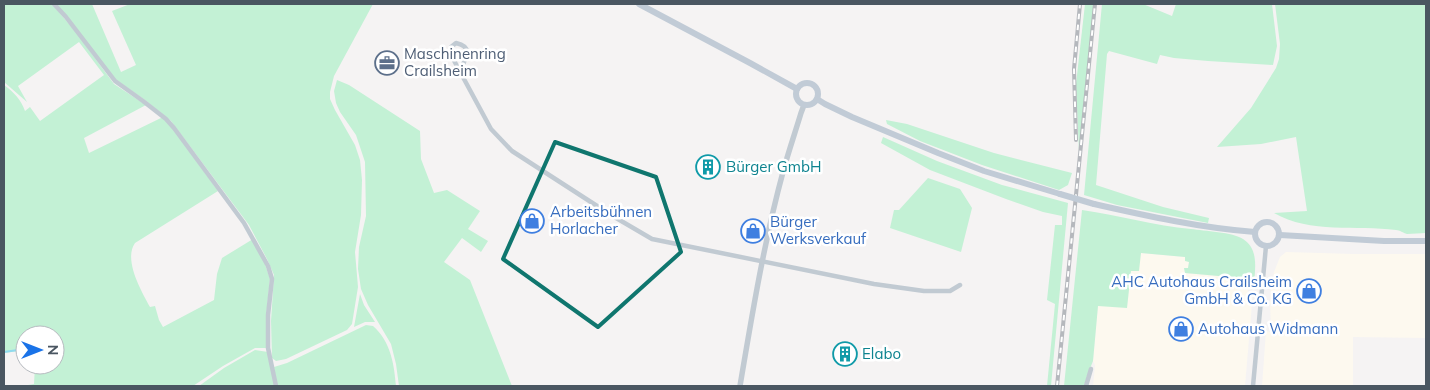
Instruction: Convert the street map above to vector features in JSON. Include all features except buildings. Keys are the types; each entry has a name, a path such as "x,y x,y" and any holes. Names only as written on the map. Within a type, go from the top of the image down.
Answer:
{"main road":[{"path":"639,4 796,89"},
{"path":"804,83 813,85 818,91 817,99 810,105 804,105 796,97 796,89 804,83"},
{"path":"817,99 852,118 984,171 1094,204 1206,226 1255,232"},
{"path":"1267,222 1278,227 1280,235 1274,245 1266,246 1259,243 1255,232 1259,225 1267,222"},
{"path":"1280,235 1384,241 1426,240"}],"street":[{"path":"54,4 115,81 143,100 174,128 244,223 260,250 271,274 268,333 271,364 276,386"},
{"path":"460,70 467,55 467,49 463,44 456,43 451,47 451,55 495,134 512,151 652,239 874,284 924,291 950,290 960,286"},
{"path":"740,386 762,262 783,173 804,105"},
{"path":"1253,386 1266,246"},
{"path":"1086,386 1090,369"}],"highlighted area":[{"path":"555,142 656,177 681,252 598,327 503,259"}],"shaded area":[{"path":"1286,252 1426,254 1426,338 1353,337 1353,386 1262,386 1266,331 1271,332 1271,287 1280,257"},
{"path":"1140,253 1185,257 1189,262 1188,268 1184,268 1185,273 1241,278 1241,283 1248,284 1248,292 1253,292 1245,386 1093,386 1095,365 1093,361 1098,305 1127,307 1131,270"}],"green space":[{"path":"4,4 52,4 75,31 114,84 146,105 84,138 89,153 163,117 218,191 135,243 131,258 132,267 150,307 155,306 163,327 214,300 217,274 222,258 253,239 262,255 270,279 266,317 266,348 255,348 193,386 28,385 34,384 34,375 65,375 65,325 15,325 15,351 4,353 4,85 17,96 25,111 30,107 40,121 104,75 79,42 18,86 27,102 4,82"},
{"path":"57,4 92,4 121,72 136,65 112,11 130,4 373,4 334,76 330,92 330,99 335,110 355,145 360,160 362,180 361,215 355,252 358,287 352,324 347,330 286,359 276,361 272,358 271,321 274,275 249,225 171,121 115,79"},
{"path":"1085,4 1094,4 1079,152 1076,84"},
{"path":"1102,4 1143,4 1172,16 1176,4 1272,4 1277,46 1273,65 1174,58 1160,55 1157,64 1109,51 1107,54 1096,185 1163,207 1209,218 1208,223 1117,205 1084,195"},
{"path":"1275,4 1426,4 1426,233 1407,234 1397,230 1334,228 1288,220 1274,213 1307,211 1296,137 1261,144 1217,147 1251,108 1276,68 1280,44"},
{"path":"337,80 349,85 420,131 421,159 434,193 447,190 480,211 468,229 488,241 481,252 462,238 444,262 470,280 512,386 399,386 391,344 368,305 361,289 358,269 359,247 366,216 365,162 356,135 336,103 334,91"},
{"path":"886,120 907,124 994,153 1072,173 1068,185 1059,190 982,165 920,141 887,124"},
{"path":"883,137 937,161 1002,185 1068,203 1051,386 1047,386 1055,304 1047,300 1055,225 1062,225 1062,216 1043,212 930,170 881,143"},
{"path":"928,178 960,189 972,208 961,252 890,228 894,210 899,210"},
{"path":"1082,210 1177,228 1218,232 1243,239 1252,248 1254,254 1254,284 1241,283 1241,278 1185,273 1184,268 1188,268 1189,262 1185,261 1185,257 1141,253 1139,271 1131,271 1127,308 1098,306 1093,361 1084,386 1064,386"},
{"path":"360,294 364,305 375,322 365,322 354,327"},
{"path":"366,325 373,326 388,346 393,362 396,386 277,386 274,367 287,363"},
{"path":"255,350 268,352 275,386 199,386 224,368"}],"waterway":[{"path":"4,352 15,350"}],"railway":[{"path":"1076,140 1074,69 1080,4"},
{"path":"1057,386 1095,4"}],"place":[{"name":"Maschinenring Crailsheim","path":"387,63"},
{"name":"Bürger GmbH","path":"708,167"},
{"name":"Arbeitsbühnen Horlacher","path":"532,221"},
{"name":"Bürger Werksverkauf","path":"753,231"},
{"name":"AHC Autohaus Crailsheim GmbH & Co. KG","path":"1309,291"},
{"name":"Autohaus Widmann","path":"1181,329"},
{"name":"Elabo","path":"845,354"}]}
